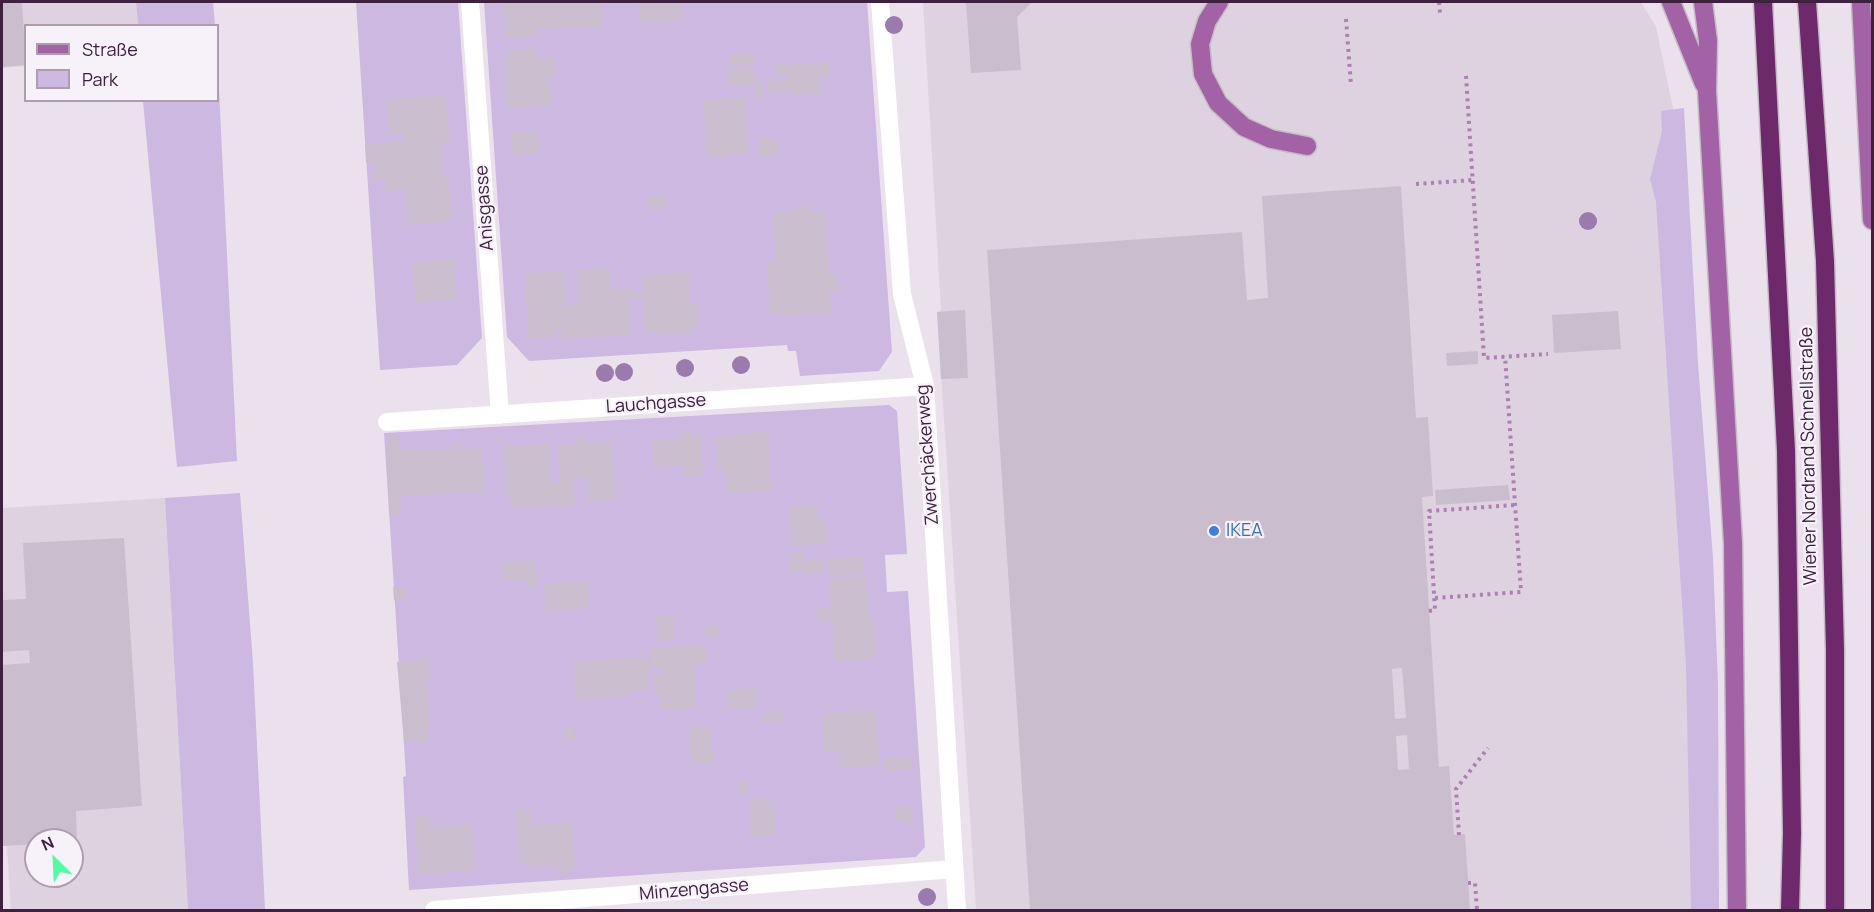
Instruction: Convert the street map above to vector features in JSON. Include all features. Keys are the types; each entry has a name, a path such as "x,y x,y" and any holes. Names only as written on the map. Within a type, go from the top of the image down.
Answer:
{"highway":[{"name":"Wiener Nordrand Schnellstraße","path":"1763,2 1786,452 1792,832 1790,910"},
{"name":"Wiener Nordrand Schnellstraße","path":"1807,2 1825,261 1835,650 1835,910"}],"main road":[{"path":"1219,2 1207,21 1200,44 1203,74 1218,103 1244,127 1271,139 1307,146"},
{"path":"1671,2 1707,91"},
{"path":"1703,2 1708,41 1707,91 1733,543 1737,910"},
{"path":"1861,2 1872,220"}],"street":[{"name":"Anisgasse","path":"470,2 500,415"},
{"name":"Zwerchäckerweg","path":"880,2 902,294 925,386 957,910"},
{"name":"Lauchgasse","path":"387,422 925,386"},
{"name":"Minzengasse","path":"434,910 954,869"}],"path":[{"path":"1439,2 1440,13"},
{"path":"1346,19 1352,85"},
{"path":"1466,76 1484,358 1548,354"},
{"path":"1416,184 1473,180"},
{"path":"1435,598 1521,592 1505,357"},
{"path":"1429,611 1435,610 1435,598 1429,511 1515,505"},
{"path":"1460,835 1456,789 1488,748"},
{"path":"1468,883 1475,883 1477,910"}],"shaded area":[{"path":"2,2 136,2 138,24 24,24 24,66 2,68"},
{"path":"923,2 1641,2 1656,27 1673,108 1713,910 976,910 937,312 941,311"},
{"path":"165,498 188,910 11,910 7,846 2,846 2,508"}],"green space":[{"path":"136,2 213,2 215,24 138,24"},
{"path":"356,2 458,2 482,338 457,365 380,370"},
{"path":"484,2 867,2 892,352 879,371 800,376 796,351 788,351 787,345 529,361 507,337"},
{"path":"219,90 237,461 177,467 143,102 219,102"},
{"path":"1684,108 1698,363 1713,558 1718,685 1719,910 1691,910 1686,665 1656,202 1650,179 1662,131 1661,111"},
{"path":"889,405 897,411 907,554 885,555 887,592 908,591 925,847 916,857 409,890 403,777 406,776 384,433"},
{"path":"240,493 253,663 265,910 188,910 165,498"}],"building":[{"path":"2,2 22,2 24,65 2,67"},
{"path":"503,2 601,2 603,27 538,29 539,35 506,38"},
{"path":"639,2 681,2 682,20 640,23"},
{"path":"966,2 1032,2 1017,17 1021,70 971,73"},
{"path":"535,48 536,58 554,56 555,77 546,78 546,84 550,84 552,105 507,108 504,60 507,60 506,50"},
{"path":"753,53 754,64 730,66 730,54"},
{"path":"829,62 830,76 820,77 821,94 795,95 795,91 767,92 767,81 788,79 787,75 777,76 776,64"},
{"path":"754,68 755,84 729,86 728,69"},
{"path":"763,81 764,97 756,98 755,82"},
{"path":"446,95 450,143 441,143 443,178 449,178 452,218 446,222 408,225 405,189 386,191 385,180 374,180 373,162 366,162 365,144 404,141 403,133 389,134 386,100"},
{"path":"745,97 748,153 731,154 731,157 707,156 703,100"},
{"path":"536,130 538,153 513,155 511,132"},
{"path":"772,136 772,141 779,140 780,156 760,157 759,138"},
{"name":"IKEA","path":"1401,186 1416,418 1428,417 1433,496 1422,497 1439,767 1449,766 1454,835 1465,834 1470,910 1030,910 987,250 1242,232 1247,300 1268,298 1262,196","holes":["1402,668 1406,718 1395,719 1392,669","1407,735 1409,769 1398,770 1396,736"]},
{"path":"665,195 666,208 649,210 648,197"},
{"path":"811,206 811,211 825,211 829,275 838,274 839,291 830,291 831,313 779,316 779,313 770,313 767,262 776,261 773,213 791,212 791,207"},
{"path":"454,258 457,300 416,303 412,262"},
{"path":"610,267 611,290 633,289 633,294 643,294 642,276 689,272 690,304 698,304 699,326 692,326 692,333 657,335 656,332 645,333 643,299 628,300 630,335 562,339 562,330 555,331 556,337 528,339 525,273 564,271 566,305 579,304 577,270"},
{"path":"965,310 968,378 941,379 937,312"},
{"path":"1618,311 1621,349 1554,353 1552,315"},
{"path":"1478,351 1478,364 1447,366 1446,353"},
{"path":"692,431 693,437 701,436 703,476 684,477 683,465 654,467 652,441 681,438 681,432"},
{"path":"768,431 771,491 727,494 726,470 717,470 716,436"},
{"path":"400,436 400,450 453,450 453,444 462,443 462,449 482,448 484,493 400,496 401,514 389,515 387,437"},
{"path":"587,438 587,443 611,442 615,499 587,501 586,477 573,478 575,506 511,507 510,494 506,494 504,445 549,444 550,483 560,482 558,445 576,444 575,439"},
{"path":"1508,485 1510,500 1436,505 1435,490"},
{"path":"817,505 818,520 826,520 827,544 792,546 789,506"},
{"path":"124,538 142,806 76,811 77,828 24,828 24,845 2,846 2,665 30,663 29,650 2,652 2,600 26,599 23,543"},
{"path":"803,552 804,561 822,559 824,573 805,574 804,571 790,571 789,553"},
{"path":"863,556 864,573 829,576 828,559"},
{"path":"536,560 537,588 528,588 527,579 503,580 502,563"},
{"path":"866,576 869,622 874,621 876,658 835,661 832,620 817,621 816,608 831,607 829,579"},
{"path":"587,581 589,608 546,611 544,584"},
{"path":"393,587 405,587 405,600 394,600"},
{"path":"673,615 675,639 658,640 655,617"},
{"path":"718,625 719,637 706,638 706,626"},
{"path":"705,645 706,664 694,665 696,708 662,710 662,694 655,695 654,676 661,676 662,667 651,667 650,648"},
{"path":"429,658 431,678 426,679 430,726 427,727 428,741 404,741 397,662"},
{"path":"649,659 650,690 627,691 627,696 576,699 574,661"},
{"path":"756,688 757,707 729,709 728,690"},
{"path":"876,710 880,766 841,769 840,751 825,752 822,713"},
{"path":"784,712 784,722 762,722 761,716 765,713"},
{"path":"710,726 714,762 692,764 689,727"},
{"path":"575,728 576,739 565,740 564,729"},
{"path":"911,757 911,770 886,771 885,758"},
{"path":"747,781 748,794 739,795 738,782"},
{"path":"769,797 769,802 774,802 777,834 749,836 749,799"},
{"path":"895,805 912,805 913,826 905,826 905,820 896,821"},
{"path":"516,810 530,810 531,825 571,822 575,863 572,870 563,874 558,870 557,865 530,867 529,863 520,863"},
{"path":"415,815 429,815 430,827 472,824 474,870 449,871 449,874 418,873"}],"place":[{"name":"IKEA","path":"1214,531"}]}
